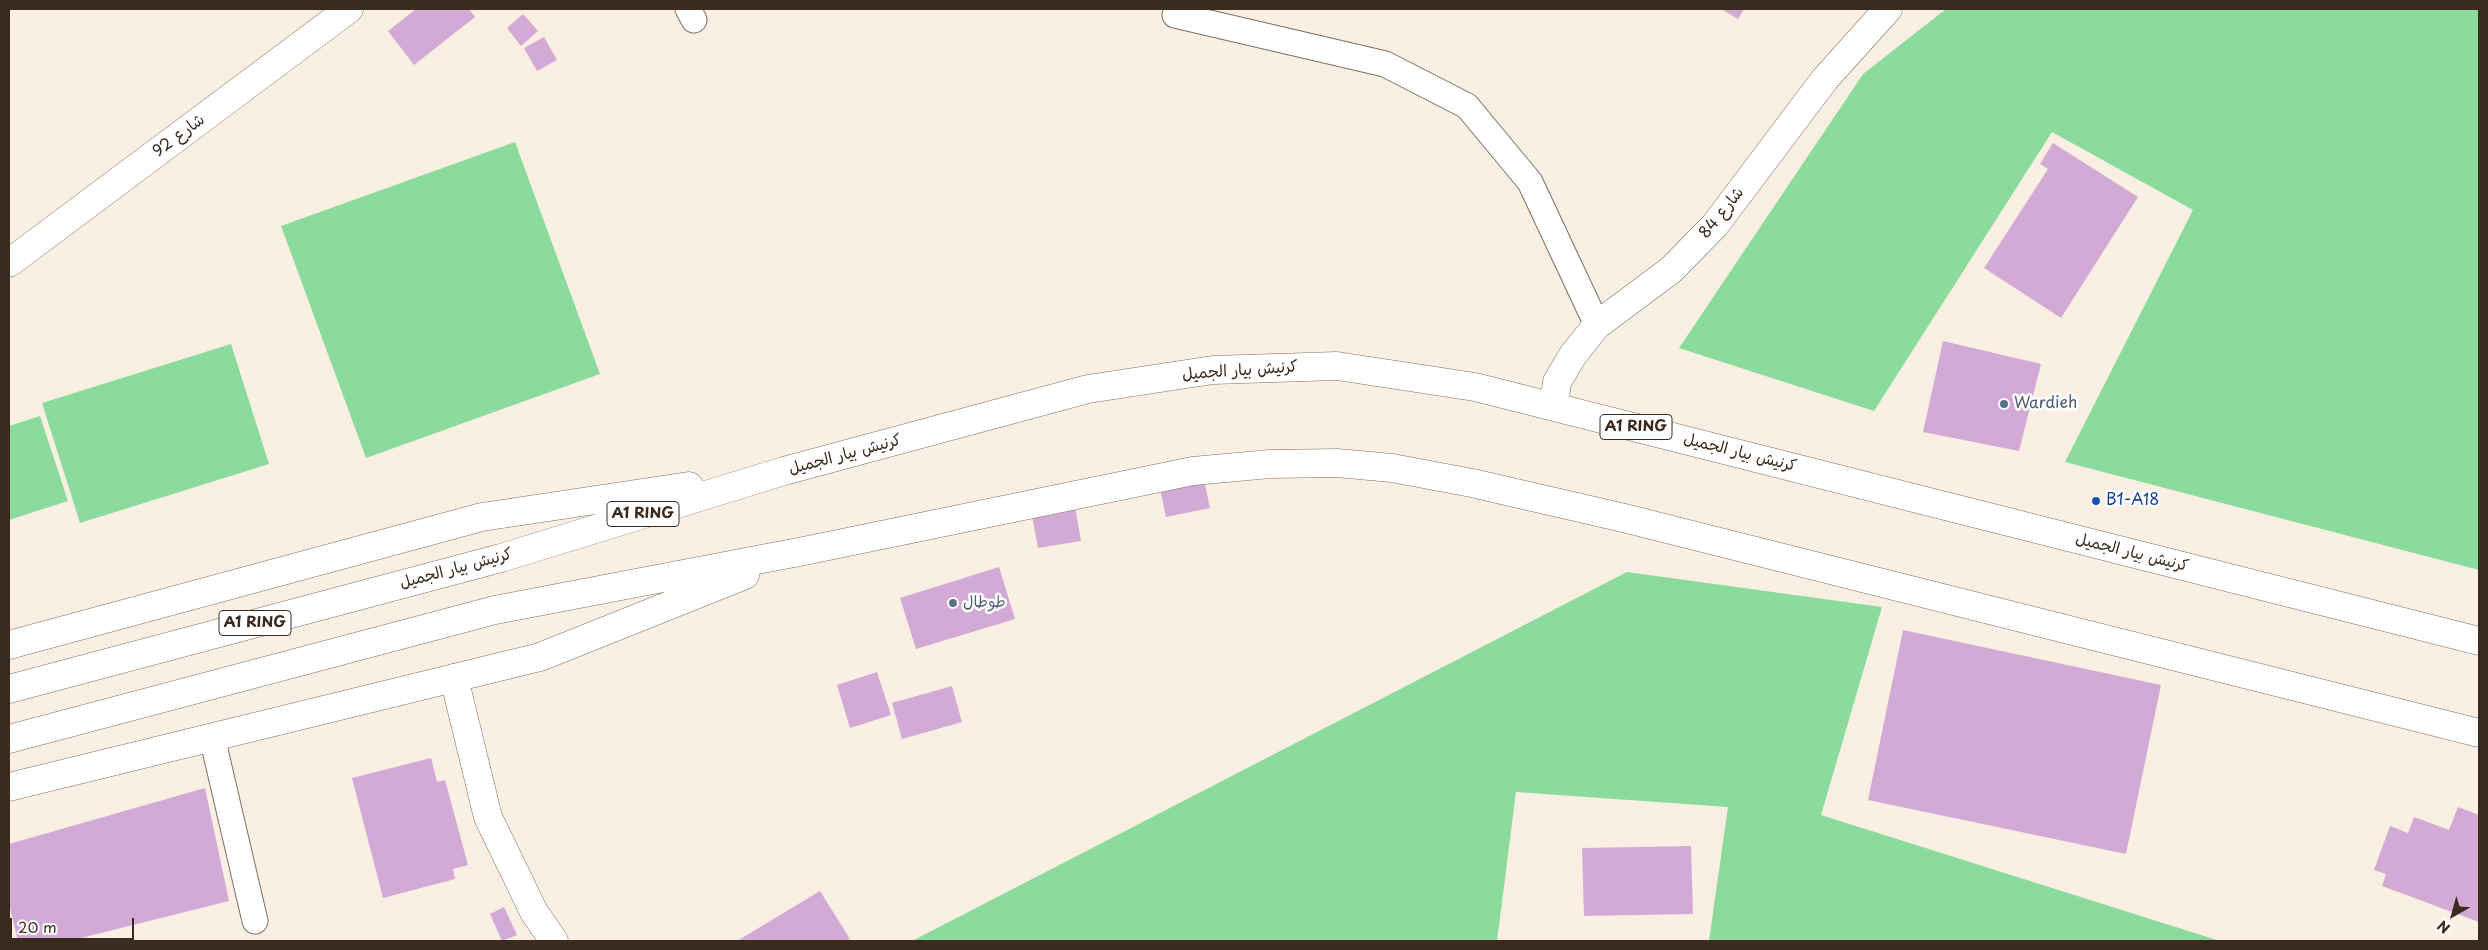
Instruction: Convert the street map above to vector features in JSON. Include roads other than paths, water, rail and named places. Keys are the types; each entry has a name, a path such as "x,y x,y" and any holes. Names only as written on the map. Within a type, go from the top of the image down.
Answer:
{"main road":[{"name":"شارع 92","path":"9,263 349,9"},
{"name":"شارع 84","path":"1554,406 1557,382 1573,355 1597,325 1671,270 1715,225 1814,93 1888,9"},
{"name":"كرنيش بيار الجميل","path":"9,689 501,558 784,471 1088,389 1214,370 1337,366 1476,387 2479,641"},
{"path":"9,738 495,610 804,551 1193,470 1270,464 1337,463 1392,468 1472,483 1624,518 2479,733"},
{"path":"9,645 482,517 784,471"},
{"path":"9,787 540,657 804,551"},
{"path":"454,678 488,818 534,912 554,941"}],"lane":[{"path":"1175,15 1385,64 1467,106 1530,182 1597,325"},
{"path":"212,737 255,921"}],"place":[{"name":"Wardieh","path":"2004,404"},
{"name":"B1-A18","path":"2096,501"},
{"name":"طوطال","path":"953,603"}]}
